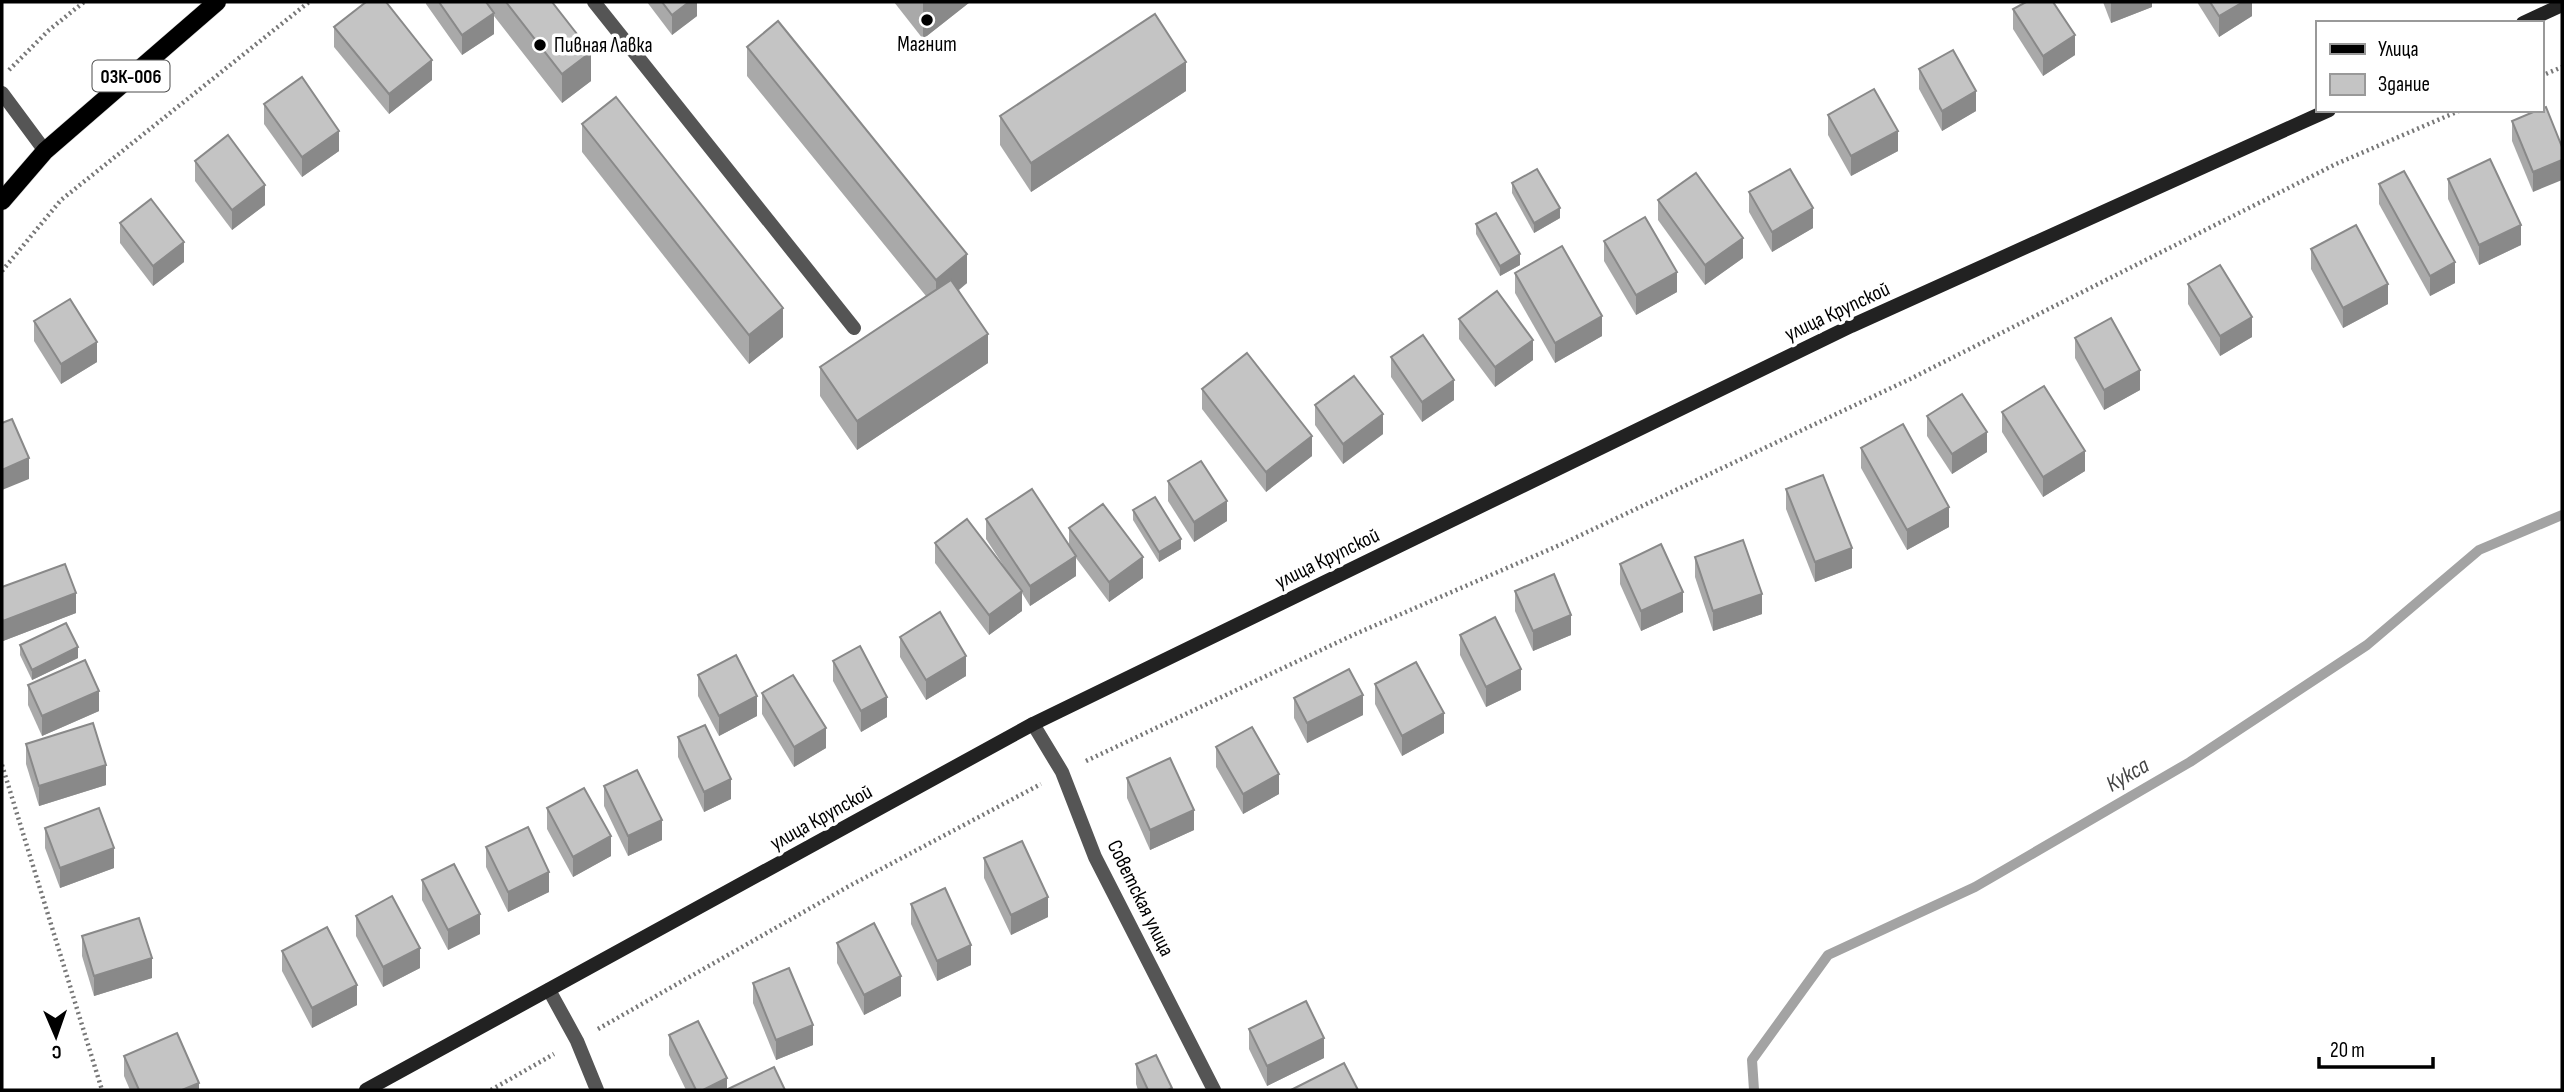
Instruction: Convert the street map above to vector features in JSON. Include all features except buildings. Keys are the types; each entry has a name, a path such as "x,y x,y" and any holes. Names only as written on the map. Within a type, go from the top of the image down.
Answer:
{"main road":[{"name":"03К-006","path":"2,201 45,151 217,2"}],"street":[{"path":"594,2 854,328"},
{"path":"2527,21 2562,5"},
{"path":"2,93 45,151"},
{"name":"улица Крупской","path":"366,1090 1033,724 1851,326 2325,112"},
{"name":"Советская улица","path":"1033,724 1062,772 1095,857 1214,1090"},
{"path":"549,990 577,1041 597,1090"}],"path":[{"path":"2,77 49,30 84,2"},
{"path":"2,271 61,200 309,2"},
{"path":"2543,75 2562,67"},
{"path":"491,1090 851,885 1062,772 1353,635 1562,544 1848,409 2336,164 2456,112"},
{"path":"2,765 102,1090"}],"waterway":[{"name":"Кукса","path":"1754,1090 1752,1060 1828,955 1975,887 2190,762 2367,645 2479,550 2562,515"}],"place":[{"name":"Магнит","path":"927,20"},
{"name":"Пивная Лавка","path":"540,45"}]}
